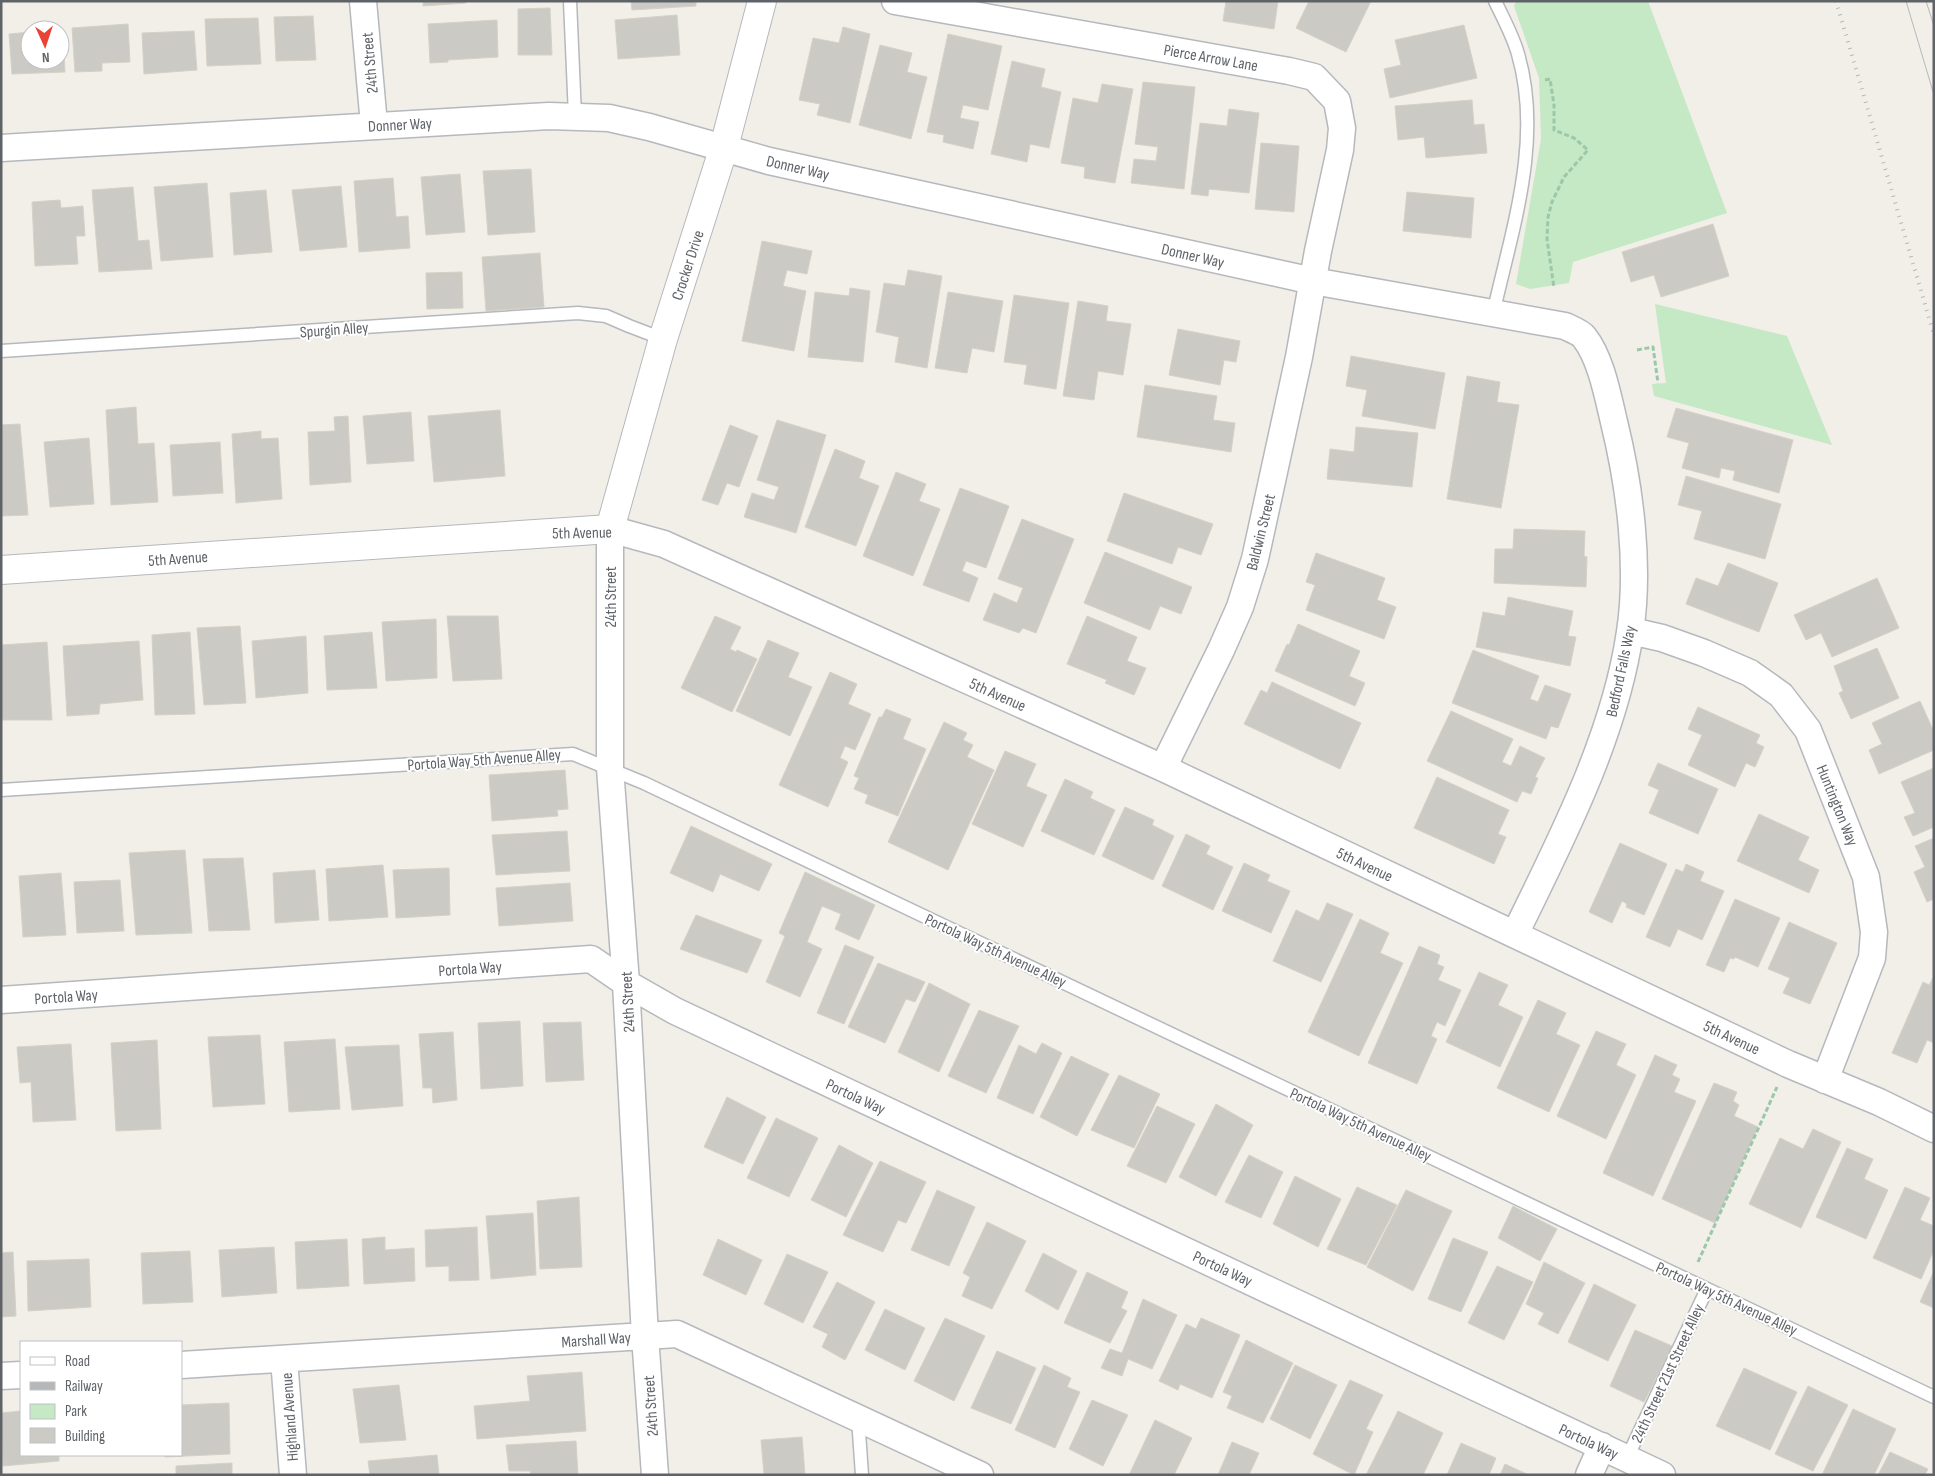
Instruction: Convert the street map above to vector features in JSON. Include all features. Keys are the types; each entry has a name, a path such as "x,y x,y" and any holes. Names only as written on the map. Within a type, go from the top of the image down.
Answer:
{"street":[{"name":"24th Street","path":"363,1 374,125"},
{"name":"Crocker Drive","path":"610,529 663,338 724,147 762,1"},
{"name":"Pierce Arrow Lane","path":"895,1 1289,71 1314,78 1337,101 1342,128 1340,150 1313,281"},
{"name":"Donner Way","path":"1,148 374,125 575,116 609,118 724,147 769,161 1313,281 1565,326 1583,336"},
{"name":"Baldwin Street","path":"1163,768 1240,607 1255,559 1299,357 1313,281"},
{"name":"Bedford Falls Way","path":"1515,934 1606,734 1622,679 1630,631 1634,573 1631,511 1622,452 1601,375 1594,356 1583,336"},
{"name":"24th Street","path":"610,529 610,768 626,983 645,1336 655,1475"},
{"name":"5th Avenue","path":"1,570 610,529 664,544 1163,768 1788,1064 1879,1102 1934,1129"},
{"name":"Huntington Way","path":"1630,631 1662,638 1704,653 1750,673 1781,695 1808,730 1866,877 1874,932 1872,958 1825,1080"},
{"name":"Portola Way","path":"1,1000 591,959 626,983 675,1011 1662,1475"},
{"name":"Marshall Way","path":"182,1365 677,1334 980,1475"},
{"name":"Highland Avenue","path":"284,1359 293,1475"},
{"path":"1,1376 20,1375"},
{"path":"1588,1475 1602,1446"}],"lane":[{"path":"570,1 575,116"},
{"path":"1493,314 1519,198 1528,145 1526,92 1518,52 1495,1"},
{"name":"Spurgin Alley","path":"1,351 578,313 606,316 663,338"},
{"name":"Portola Way 5th Avenue Alley","path":"1,790 573,754 644,783 1934,1397"},
{"name":"24th Street 21st Street Alley","path":"1627,1458 1707,1288"},
{"path":"858,1418 862,1475"}],"path":[{"path":"1539,81 1550,79 1554,105 1554,130 1574,138 1588,150 1564,177 1552,202 1548,217 1547,239 1554,288"},
{"path":"1637,350 1653,347 1658,383"},
{"path":"1690,1280 1788,1064"}],"green space":[{"path":"1516,1 1648,1 1727,213 1573,262 1569,283 1530,289 1516,284 1541,139 1539,78 1514,6"},
{"path":"1655,304 1787,336 1832,445 1654,396 1652,384 1666,383"}],"building":[{"path":"423,1 466,1 466,3 423,6"},
{"path":"631,1 696,1 696,6 632,10"},
{"path":"1226,1 1278,1 1274,29 1223,21"},
{"path":"1309,1 1371,1 1346,52 1296,28"},
{"path":"550,8 552,55 518,55 518,9"},
{"path":"677,15 680,55 618,59 615,20"},
{"path":"313,16 316,60 276,61 274,17"},
{"path":"258,18 261,64 207,66 205,19"},
{"path":"497,20 498,57 430,63 428,24"},
{"path":"128,24 130,62 102,63 102,71 75,72 72,28"},
{"path":"1464,25 1477,78 1390,98 1384,69 1401,65 1395,40"},
{"path":"843,27 870,34 850,123 817,115 820,104 799,100 813,38 839,43"},
{"path":"194,31 197,70 144,74 142,33"},
{"path":"20,33 20,70 65,70 65,72 12,74 9,34"},
{"path":"948,34 1002,46 988,110 963,105 960,118 979,122 973,149 943,142 944,135 927,132"},
{"path":"880,45 912,53 907,72 927,77 911,139 859,125"},
{"path":"1012,61 1045,69 1041,87 1061,92 1049,148 1030,144 1027,162 991,154"},
{"path":"1143,82 1195,87 1184,189 1131,183 1134,159 1156,161 1158,147 1135,144"},
{"path":"1102,84 1133,89 1115,183 1084,178 1085,167 1061,163 1073,98 1098,103"},
{"path":"1472,100 1474,125 1484,124 1487,153 1426,158 1424,137 1398,140 1395,106"},
{"path":"1229,109 1259,113 1249,193 1209,189 1208,196 1191,194 1200,123 1227,126"},
{"path":"1261,143 1299,146 1294,212 1255,209"},
{"path":"531,169 535,232 488,235 483,171"},
{"path":"460,174 465,232 426,235 421,177"},
{"path":"393,178 396,217 408,216 410,248 359,252 354,181"},
{"path":"207,183 213,257 161,261 154,187"},
{"path":"341,186 347,247 300,251 292,190"},
{"path":"133,187 138,241 149,240 152,269 99,272 92,190"},
{"path":"266,190 272,252 234,255 230,193"},
{"path":"1407,192 1474,198 1471,238 1403,231"},
{"path":"60,200 61,208 83,206 85,236 76,236 78,264 35,266 32,202"},
{"path":"1713,224 1729,276 1661,297 1654,275 1631,282 1622,252"},
{"path":"762,241 812,251 807,274 787,270 783,286 806,291 794,351 742,341"},
{"path":"540,253 544,307 486,311 482,257"},
{"path":"908,270 942,276 927,368 895,362 899,337 876,332 884,283 905,286"},
{"path":"462,272 463,308 427,309 426,273"},
{"path":"850,288 870,291 863,362 808,357 815,292 849,296"},
{"path":"948,292 1003,301 994,352 972,348 967,373 935,368"},
{"path":"1014,295 1069,303 1056,389 1024,384 1027,365 1004,362"},
{"path":"1078,301 1108,306 1106,321 1131,324 1123,375 1098,371 1094,400 1063,396"},
{"path":"1178,329 1240,341 1236,362 1224,360 1220,385 1169,375"},
{"path":"1351,356 1445,373 1435,429 1362,416 1367,390 1346,386"},
{"path":"1467,376 1500,382 1497,402 1519,405 1501,508 1447,499"},
{"path":"1145,385 1217,396 1213,420 1235,423 1231,452 1137,437"},
{"path":"136,407 138,444 154,443 158,502 111,505 106,410"},
{"path":"1676,408 1793,440 1779,493 1733,480 1735,471 1721,468 1719,478 1682,468 1689,443 1667,437"},
{"path":"500,410 505,476 434,482 428,416"},
{"path":"411,412 414,461 367,464 363,416"},
{"path":"348,416 351,482 310,485 308,432 335,431 334,417"},
{"path":"777,420 826,435 796,533 744,517 752,493 774,500 779,487 757,480"},
{"path":"20,424 28,515 1,516 1,425"},
{"path":"730,425 758,436 739,487 727,483 718,505 702,500"},
{"path":"1356,427 1418,433 1412,487 1327,479 1330,449 1354,452"},
{"path":"261,431 261,439 278,438 282,499 236,503 232,434"},
{"path":"89,438 94,504 50,507 44,442"},
{"path":"220,442 223,493 173,496 170,445"},
{"path":"835,449 865,461 859,478 879,486 856,546 805,527"},
{"path":"896,472 926,484 919,501 940,509 913,576 863,556"},
{"path":"1686,476 1781,504 1765,559 1694,539 1702,511 1678,505"},
{"path":"960,488 1009,506 986,568 966,561 962,571 978,578 969,602 923,585"},
{"path":"1124,493 1213,524 1201,555 1178,547 1172,564 1107,541"},
{"path":"1022,519 1074,539 1036,633 1023,628 1019,633 983,620 994,593 1017,603 1023,588 998,579"},
{"path":"1514,529 1585,531 1584,556 1587,557 1586,587 1494,583 1495,549 1513,549"},
{"path":"1105,552 1192,587 1181,614 1160,606 1150,630 1084,603"},
{"path":"1316,553 1385,578 1377,600 1396,607 1384,639 1306,610 1315,585 1306,582"},
{"path":"1728,563 1778,583 1759,632 1686,604 1696,578 1718,586"},
{"path":"1877,578 1899,628 1832,657 1821,633 1806,640 1794,615"},
{"path":"1508,597 1573,611 1568,636 1576,637 1570,666 1476,647 1483,612 1505,616"},
{"path":"447,616 498,616 502,679 453,681"},
{"path":"715,616 741,627 730,649 757,659 732,712 681,688"},
{"path":"1087,616 1137,637 1127,661 1146,668 1134,695 1105,683 1107,680 1067,664"},
{"path":"436,619 437,678 386,681 382,622"},
{"path":"1298,624 1360,651 1349,676 1365,683 1355,706 1275,671"},
{"path":"240,626 246,703 204,705 197,628"},
{"path":"190,632 195,714 155,715 152,635"},
{"path":"372,632 377,688 327,690 324,636"},
{"path":"306,636 308,693 256,698 252,641"},
{"path":"768,640 799,653 788,677 812,687 790,736 736,711"},
{"path":"139,641 143,700 100,704 99,714 67,716 63,646"},
{"path":"47,642 52,720 1,720 1,645"},
{"path":"1877,648 1899,698 1851,719 1839,693 1843,691 1834,666"},
{"path":"1473,650 1539,676 1530,699 1538,702 1545,685 1571,694 1558,728 1551,726 1546,739 1452,703"},
{"path":"830,672 857,684 848,704 871,714 855,750 845,746 840,758 848,762 828,807 779,785"},
{"path":"1272,682 1361,723 1340,769 1244,724 1261,690 1267,693"},
{"path":"1920,701 1934,732 1934,750 1879,774 1869,750 1882,744 1872,723"},
{"path":"1698,707 1760,735 1756,743 1764,747 1755,767 1746,763 1735,787 1688,765 1702,735 1688,729"},
{"path":"886,709 911,719 903,739 926,749 898,816 865,803 868,795 854,789 859,778 854,776 879,717 882,717"},
{"path":"1451,711 1513,739 1502,762 1511,766 1520,746 1545,758 1535,777 1538,778 1531,794 1522,791 1517,802 1427,761"},
{"path":"944,722 967,733 963,740 973,745 967,757 994,770 948,870 888,842"},
{"path":"1005,751 1036,764 1026,786 1047,795 1023,847 972,824"},
{"path":"1658,763 1718,789 1698,834 1649,813 1659,790 1648,785"},
{"path":"1934,768 1934,827 1913,836 1904,817 1915,813 1901,782"},
{"path":"565,770 568,809 557,810 558,816 492,821 489,775"},
{"path":"1437,777 1509,810 1498,834 1506,837 1494,864 1414,828"},
{"path":"1065,779 1093,792 1090,798 1115,810 1094,855 1041,831"},
{"path":"1125,807 1154,820 1152,825 1174,836 1153,880 1102,856"},
{"path":"1759,814 1809,837 1798,860 1819,870 1809,893 1737,861"},
{"path":"691,826 772,864 759,891 720,874 713,892 670,873"},
{"path":"567,831 570,871 496,875 492,835"},
{"path":"1186,834 1210,846 1206,854 1233,867 1213,910 1162,886"},
{"path":"1934,838 1934,899 1927,902 1914,872 1925,867 1915,846"},
{"path":"1620,843 1667,864 1644,915 1626,907 1627,904 1622,901 1612,923 1589,912"},
{"path":"185,850 192,933 136,935 129,853"},
{"path":"243,858 250,930 209,931 203,859"},
{"path":"1244,863 1270,875 1267,881 1290,891 1271,933 1222,911"},
{"path":"1686,864 1704,872 1700,881 1724,891 1702,940 1678,929 1670,947 1646,937 1676,869 1683,872"},
{"path":"383,865 388,917 329,921 326,869"},
{"path":"449,868 450,915 396,918 393,870"},
{"path":"315,870 319,920 275,923 273,873"},
{"path":"805,872 875,905 859,940 835,929 841,914 822,906 807,942 822,949 800,997 766,982 785,936 779,933"},
{"path":"61,873 66,935 23,937 19,876"},
{"path":"120,880 124,931 77,933 74,882"},
{"path":"570,883 573,921 499,926 496,888"},
{"path":"1735,899 1780,918 1758,967 1735,957 1734,959 1730,958 1724,972 1706,965"},
{"path":"1327,903 1353,914 1321,982 1273,961 1296,910 1319,921"},
{"path":"696,915 762,940 747,973 680,949"},
{"path":"1360,919 1389,933 1380,953 1403,963 1359,1056 1308,1032"},
{"path":"1789,922 1837,943 1810,1004 1783,993 1790,978 1768,969"},
{"path":"845,945 874,957 844,1024 817,1013"},
{"path":"1419,946 1440,955 1437,964 1444,967 1438,980 1461,990 1445,1026 1437,1022 1431,1036 1437,1039 1417,1084 1368,1063"},
{"path":"878,963 925,982 915,1002 906,999 885,1043 848,1027"},
{"path":"1479,972 1508,985 1498,1005 1523,1017 1500,1067 1446,1042"},
{"path":"1933,978 1934,1043 1927,1040 1917,1063 1892,1053 1923,982 1929,985"},
{"path":"929,983 970,1004 939,1072 898,1052"},
{"path":"1538,1000 1566,1013 1556,1034 1580,1045 1549,1112 1497,1088"},
{"path":"979,1010 1019,1026 986,1093 948,1076"},
{"path":"520,1021 523,1086 481,1089 478,1023"},
{"path":"581,1022 584,1080 546,1082 543,1023"},
{"path":"1596,1031 1626,1044 1616,1065 1636,1075 1606,1139 1557,1116"},
{"path":"453,1032 457,1100 433,1103 432,1088 423,1088 419,1034"},
{"path":"260,1035 265,1104 213,1107 208,1037"},
{"path":"335,1039 340,1109 289,1112 284,1042"},
{"path":"157,1040 161,1129 116,1131 111,1043"},
{"path":"1042,1043 1062,1053 1033,1114 997,1098 1019,1045 1036,1054"},
{"path":"71,1044 76,1120 33,1122 31,1082 20,1083 17,1047"},
{"path":"399,1045 403,1106 352,1110 345,1047"},
{"path":"1655,1055 1677,1065 1672,1075 1680,1079 1674,1092 1696,1101 1653,1196 1603,1173"},
{"path":"1071,1056 1109,1074 1077,1136 1040,1117"},
{"path":"1119,1075 1160,1094 1134,1148 1091,1130"},
{"path":"1714,1083 1737,1092 1733,1101 1739,1105 1734,1116 1758,1127 1715,1223 1662,1199"},
{"path":"727,1097 766,1117 743,1164 704,1147"},
{"path":"1216,1104 1253,1125 1216,1196 1179,1177"},
{"path":"1157,1106 1195,1124 1166,1183 1127,1166"},
{"path":"776,1118 818,1138 789,1197 747,1178"},
{"path":"1813,1129 1841,1142 1801,1228 1749,1204 1780,1138 1803,1149"},
{"path":"839,1145 873,1163 846,1217 811,1200"},
{"path":"1847,1148 1873,1159 1864,1179 1888,1190 1866,1239 1816,1217"},
{"path":"1249,1155 1283,1172 1261,1218 1225,1202"},
{"path":"880,1161 926,1182 906,1223 898,1220 883,1252 843,1235"},
{"path":"1295,1176 1341,1199 1318,1247 1273,1224"},
{"path":"1357,1187 1397,1205 1366,1265 1327,1249"},
{"path":"1905,1187 1930,1198 1920,1220 1934,1226 1934,1250 1921,1279 1873,1258"},
{"path":"937,1190 975,1207 949,1266 911,1250"},
{"path":"1406,1190 1452,1211 1413,1291 1367,1267"},
{"path":"579,1197 582,1267 540,1269 537,1201"},
{"path":"1513,1206 1557,1229 1540,1261 1498,1238"},
{"path":"533,1213 536,1275 491,1279 486,1216"},
{"path":"987,1222 1026,1241 992,1309 962,1296 970,1277 963,1273"},
{"path":"477,1227 479,1280 449,1281 449,1266 426,1267 425,1230"},
{"path":"385,1237 385,1250 414,1248 415,1281 364,1284 362,1239"},
{"path":"1453,1238 1488,1252 1461,1312 1428,1299"},
{"path":"347,1239 349,1286 297,1289 295,1242"},
{"path":"718,1239 762,1260 746,1295 703,1275"},
{"path":"274,1247 277,1293 222,1297 219,1250"},
{"path":"190,1251 193,1302 143,1304 141,1253"},
{"path":"13,1252 16,1316 1,1317 1,1253"},
{"path":"1043,1253 1077,1271 1058,1310 1025,1291"},
{"path":"787,1254 828,1272 803,1323 764,1304"},
{"path":"89,1259 91,1307 28,1311 27,1261"},
{"path":"1544,1262 1585,1283 1558,1334 1538,1324 1544,1313 1526,1304"},
{"path":"1497,1266 1533,1282 1504,1340 1468,1323"},
{"path":"1934,1271 1934,1308 1920,1302"},
{"path":"1087,1272 1128,1292 1121,1308 1127,1311 1110,1343 1064,1323"},
{"path":"837,1282 875,1302 845,1360 822,1347 828,1334 813,1327"},
{"path":"1594,1284 1636,1305 1608,1361 1568,1342"},
{"path":"1143,1299 1177,1315 1152,1369 1128,1359 1122,1376 1101,1368 1110,1349 1122,1353"},
{"path":"885,1309 925,1328 905,1370 865,1350"},
{"path":"945,1318 985,1336 954,1401 914,1381"},
{"path":"1201,1318 1240,1335 1212,1398 1180,1384 1178,1390 1159,1381 1186,1324 1196,1329"},
{"path":"1635,1330 1672,1346 1644,1402 1610,1386"},
{"path":"1246,1340 1293,1363 1263,1423 1227,1408 1232,1396 1223,1392"},
{"path":"997,1351 1036,1368 1011,1424 971,1408"},
{"path":"1044,1365 1071,1378 1067,1387 1080,1392 1055,1448 1015,1430"},
{"path":"1295,1365 1337,1385 1310,1439 1270,1419"},
{"path":"1744,1368 1797,1392 1770,1450 1716,1426"},
{"path":"582,1372 586,1431 477,1439 474,1406 530,1401 527,1376"},
{"path":"1350,1380 1383,1395 1366,1429 1373,1432 1354,1475 1313,1454"},
{"path":"399,1385 406,1440 360,1443 353,1389"},
{"path":"1808,1386 1848,1405 1813,1471 1775,1454"},
{"path":"1092,1400 1128,1415 1103,1466 1069,1449"},
{"path":"229,1403 230,1454 165,1457 182,1456 182,1405"},
{"path":"1853,1409 1896,1429 1874,1475 1822,1475"},
{"path":"20,1411 20,1456 59,1456 59,1461 3,1466 1,1413"},
{"path":"1398,1411 1443,1433 1423,1475 1366,1475"},
{"path":"1155,1420 1192,1438 1174,1475 1129,1475"},
{"path":"802,1437 805,1475 764,1475 761,1440"},
{"path":"576,1441 578,1475 531,1475 530,1471 509,1471 506,1445"},
{"path":"1232,1442 1259,1453 1249,1475 1218,1475"},
{"path":"1461,1443 1496,1458 1489,1475 1447,1475"},
{"path":"1890,1452 1928,1469 1925,1475 1878,1475"},
{"path":"437,1455 439,1475 370,1475 368,1461"},
{"path":"232,1463 232,1475 176,1475 176,1466"},
{"path":"1505,1464 1529,1475 1500,1475"}],"tram line":[{"path":"1906,1 1934,95"},
{"path":"1926,1 1934,26"}],"railway":[{"path":"1836,1 1934,335"}]}
